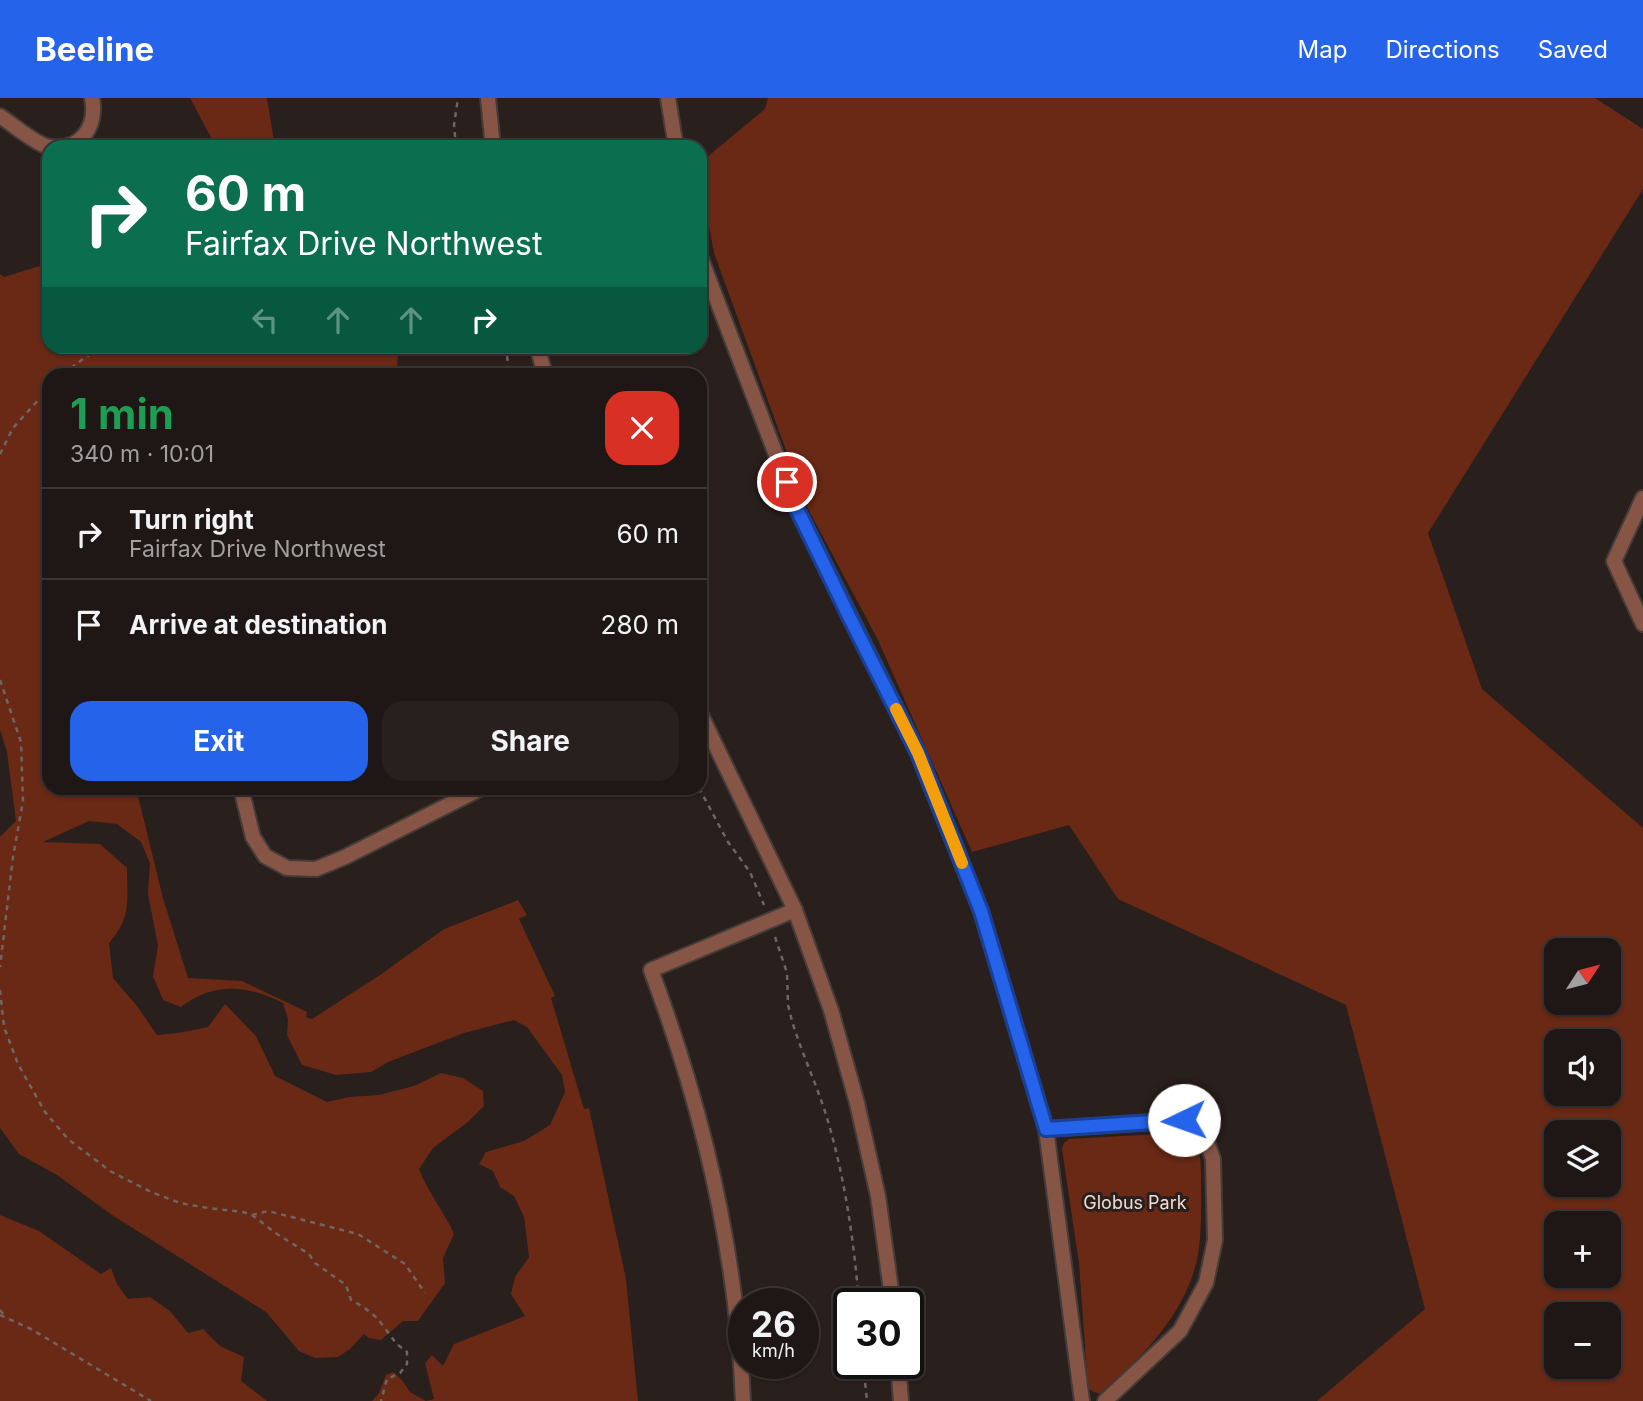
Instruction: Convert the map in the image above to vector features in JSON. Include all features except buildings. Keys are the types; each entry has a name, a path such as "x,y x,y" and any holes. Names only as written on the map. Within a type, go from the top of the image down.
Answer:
{"street":[{"path":"80,140 91,128 95,111 92,98"},
{"path":"488,98 492,140"},
{"path":"668,98 675,140"},
{"path":"0,116 42,143"},
{"path":"707,274 796,507 918,753 976,898 1046,1129 1082,1401"},
{"path":"1643,498 1614,561 1643,624"},
{"path":"707,728 795,910 831,1010 857,1103 878,1196 891,1288"},
{"path":"243,795 253,837 265,856 286,868 316,869 468,795"},
{"path":"743,1401 741,1348 717,1189 678,1042 651,970 795,910"},
{"path":"1046,1129 1184,1120 1204,1133 1213,1159 1215,1240 1206,1283 1180,1331 1105,1401"},
{"path":"899,1379 901,1401"}],"path":[{"path":"455,140 454,125 458,98"},
{"path":"71,368 91,354"},
{"path":"0,454 13,428 42,396"},
{"path":"0,680 21,742 23,801 13,857 0,967"},
{"path":"703,795 728,842 750,872 764,905"},
{"path":"775,937 787,973 788,1005 792,1021 827,1118 844,1187 858,1288"},
{"path":"0,990 5,1027 18,1064 45,1112 68,1139 110,1171 151,1192 180,1203 252,1215 276,1234 309,1254 315,1263 346,1285 351,1300 368,1309 384,1326 393,1342 407,1352 407,1364 400,1373 387,1379 382,1401"},
{"path":"252,1215 268,1211 358,1234 405,1264 425,1293"},
{"path":"0,1310 7,1318"},
{"path":"0,1315 31,1329 151,1401"},
{"path":"865,1379 867,1401"}],"green space":[{"path":"190,98 267,98 274,140 212,140"},
{"path":"768,98 1595,98 1643,129 1643,189 1428,533 1482,689 1643,828 1643,1401 1317,1401 1425,1309 1346,1005 1118,899 1069,825 972,852 878,640 806,505 714,253 707,217 707,157 765,109"},
{"path":"42,265 42,354 398,354 397,368 42,368 42,795 138,795 163,898 188,978 242,981 307,1012 306,1017 312,1019 444,929 518,900 527,915 519,919 555,996 551,998 584,1109 589,1108 626,1279 638,1401 426,1401 434,1399 425,1363 432,1355 443,1366 454,1344 525,1316 511,1294 515,1277 529,1257 524,1217 514,1196 500,1187 493,1171 479,1164 486,1152 524,1141 550,1125 565,1092 562,1075 527,1027 514,1020 464,1033 388,1062 371,1072 336,1075 302,1065 287,1035 288,1019 283,1003 270,997 231,989 206,993 181,1007 163,1000 153,976 158,946 148,894 150,863 141,842 117,824 89,821 43,842 100,844 127,868 127,908 122,925 109,943 113,978 157,1035 208,1027 225,1004 256,1036 275,1076 327,1102 379,1095 414,1086 441,1073 463,1078 483,1091 484,1106 468,1122 433,1148 419,1169 454,1234 443,1258 445,1283 418,1321 403,1321 381,1340 369,1338 364,1334 338,1357 315,1358 299,1351 266,1312 112,1215 57,1175 19,1154 0,1128 0,837 16,821 7,752 0,730 0,274 4,277"},
{"name":"Globus Park","path":"1177,1133 1196,1144 1201,1164 1200,1236 1192,1276 1184,1296 1161,1332 1100,1394 1088,1388 1079,1263 1062,1149 1069,1139"},
{"path":"0,1215 39,1231 101,1274 111,1268 117,1284 128,1299 150,1297 170,1311 188,1333 203,1329 220,1346 244,1357 241,1381 267,1401 0,1401"},
{"path":"393,1372 410,1392 426,1401 372,1401 379,1393 386,1375"}],"slow traffic":[{"path":"896,709 918,753 962,863"}],"route":[{"path":"787,482 796,507 918,753 981,911 1046,1129 1184,1120"}]}
